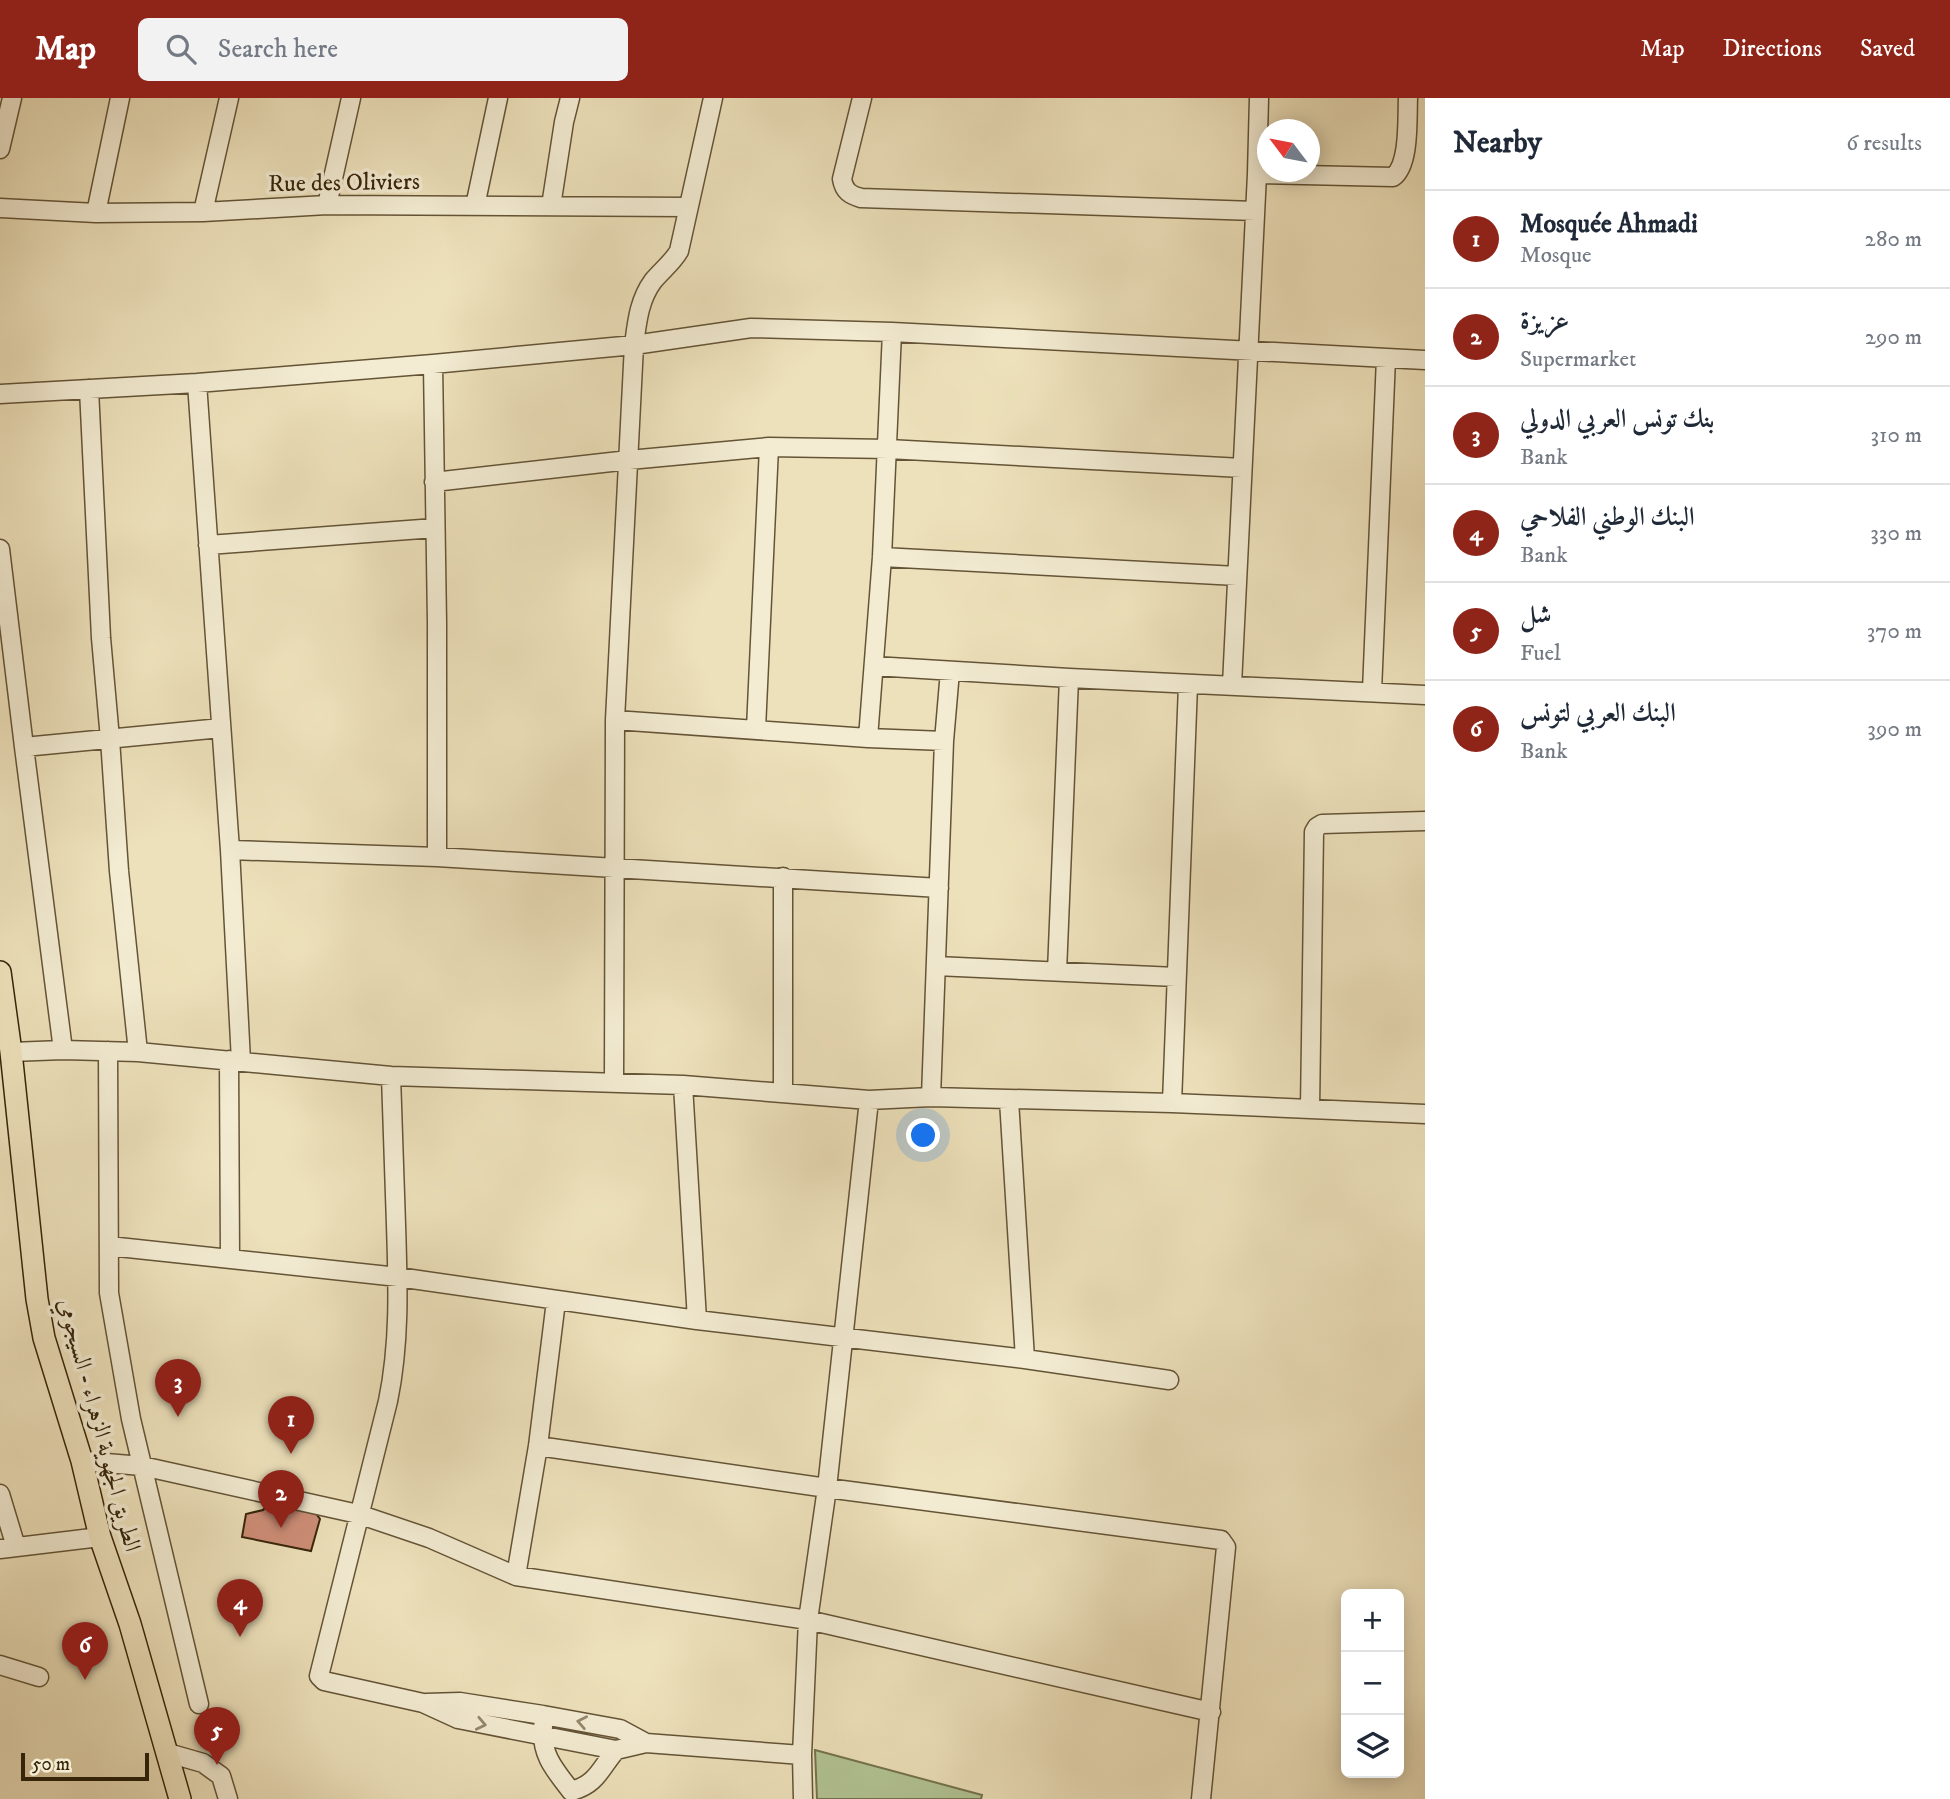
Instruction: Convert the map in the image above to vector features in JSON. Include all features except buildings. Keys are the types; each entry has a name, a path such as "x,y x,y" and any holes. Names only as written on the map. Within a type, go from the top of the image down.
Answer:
{"main road":[{"name":"الطريق الجهوية الزهراء - السيجومي","path":"0,972 37,1299 48,1350 82,1461 100,1536 130,1624 180,1799"}],"street":[{"path":"0,149 12,98"},
{"path":"96,213 120,98"},
{"path":"203,212 229,98"},
{"path":"327,205 351,98"},
{"path":"475,206 498,98"},
{"path":"551,206 570,98"},
{"path":"614,1082 615,720 634,345 638,312 646,292 673,261 684,237 688,207 713,98"},
{"path":"862,98 842,179 843,187 847,191 861,198 1255,211"},
{"path":"1258,119 1259,98"},
{"path":"1320,175 1393,177 1400,172 1405,151 1408,98"},
{"path":"1232,685 1257,174"},
{"name":"Rue des Oliviers","path":"0,208 96,213 203,212 327,205 688,207"},
{"path":"0,394 197,383 433,364 634,345 751,328 892,332 1425,360"},
{"path":"868,738 882,557 892,332"},
{"path":"1372,691 1386,358"},
{"path":"433,364 437,857"},
{"path":"197,383 230,850 235,1060 230,1259"},
{"path":"89,389 101,638 119,871 138,1052"},
{"path":"434,482 769,447 888,449 1242,468"},
{"path":"755,729 769,447"},
{"path":"208,545 435,528"},
{"path":"0,550 63,1049"},
{"path":"882,557 1237,576"},
{"path":"874,666 1188,685 1425,695"},
{"path":"931,1097 944,741 950,671"},
{"path":"1057,972 1069,678"},
{"path":"1172,1103 1188,685"},
{"path":"615,720 944,741"},
{"path":"24,747 221,728"},
{"path":"1310,1109 1314,832 1322,824 1425,821"},
{"path":"230,850 437,857 939,888"},
{"path":"782,1092 783,877"},
{"path":"936,966 1176,977"},
{"path":"11,1052 63,1049 138,1052 391,1076 683,1085 869,1100 931,1097 1172,1103 1425,1114"},
{"path":"108,1051 109,1293 131,1419 199,1704"},
{"path":"391,1076 398,1277 394,1370 318,1676 324,1681 423,1703 458,1719 616,1750 646,1743 802,1755"},
{"path":"683,1085 697,1320"},
{"path":"803,1799 802,1755 808,1620 827,1488 869,1100"},
{"path":"1009,1100 1026,1359"},
{"path":"109,1246 398,1277 697,1320 1026,1359 1169,1380"},
{"path":"516,1576 538,1446 556,1301"},
{"path":"538,1446 827,1488 1221,1540 1226,1547 1201,1799"},
{"path":"82,1461 142,1466 358,1514 429,1538 516,1576 808,1620 1211,1712"},
{"path":"0,1494 8,1548 100,1536"},
{"path":"0,1665 39,1677"},
{"path":"423,1703 460,1702 544,1715 620,1729 646,1743"},
{"path":"544,1715 542,1746 553,1768 571,1791 590,1782 616,1750"},
{"path":"168,1754 203,1763 221,1776 228,1799"}],"green space":[{"path":"815,1750 982,1795 981,1799 817,1799"}],"place":[{"name":"بنك تونس العربي الدولي","path":"178,1417"},
{"name":"Mosquée Ahmadi","path":"291,1454"},
{"name":"عزيزة","path":"281,1528"},
{"name":"البنك الوطني الفلاحي","path":"240,1637"},
{"name":"البنك العربي لتونس","path":"85,1680"},
{"name":"شل","path":"217,1765"}]}
